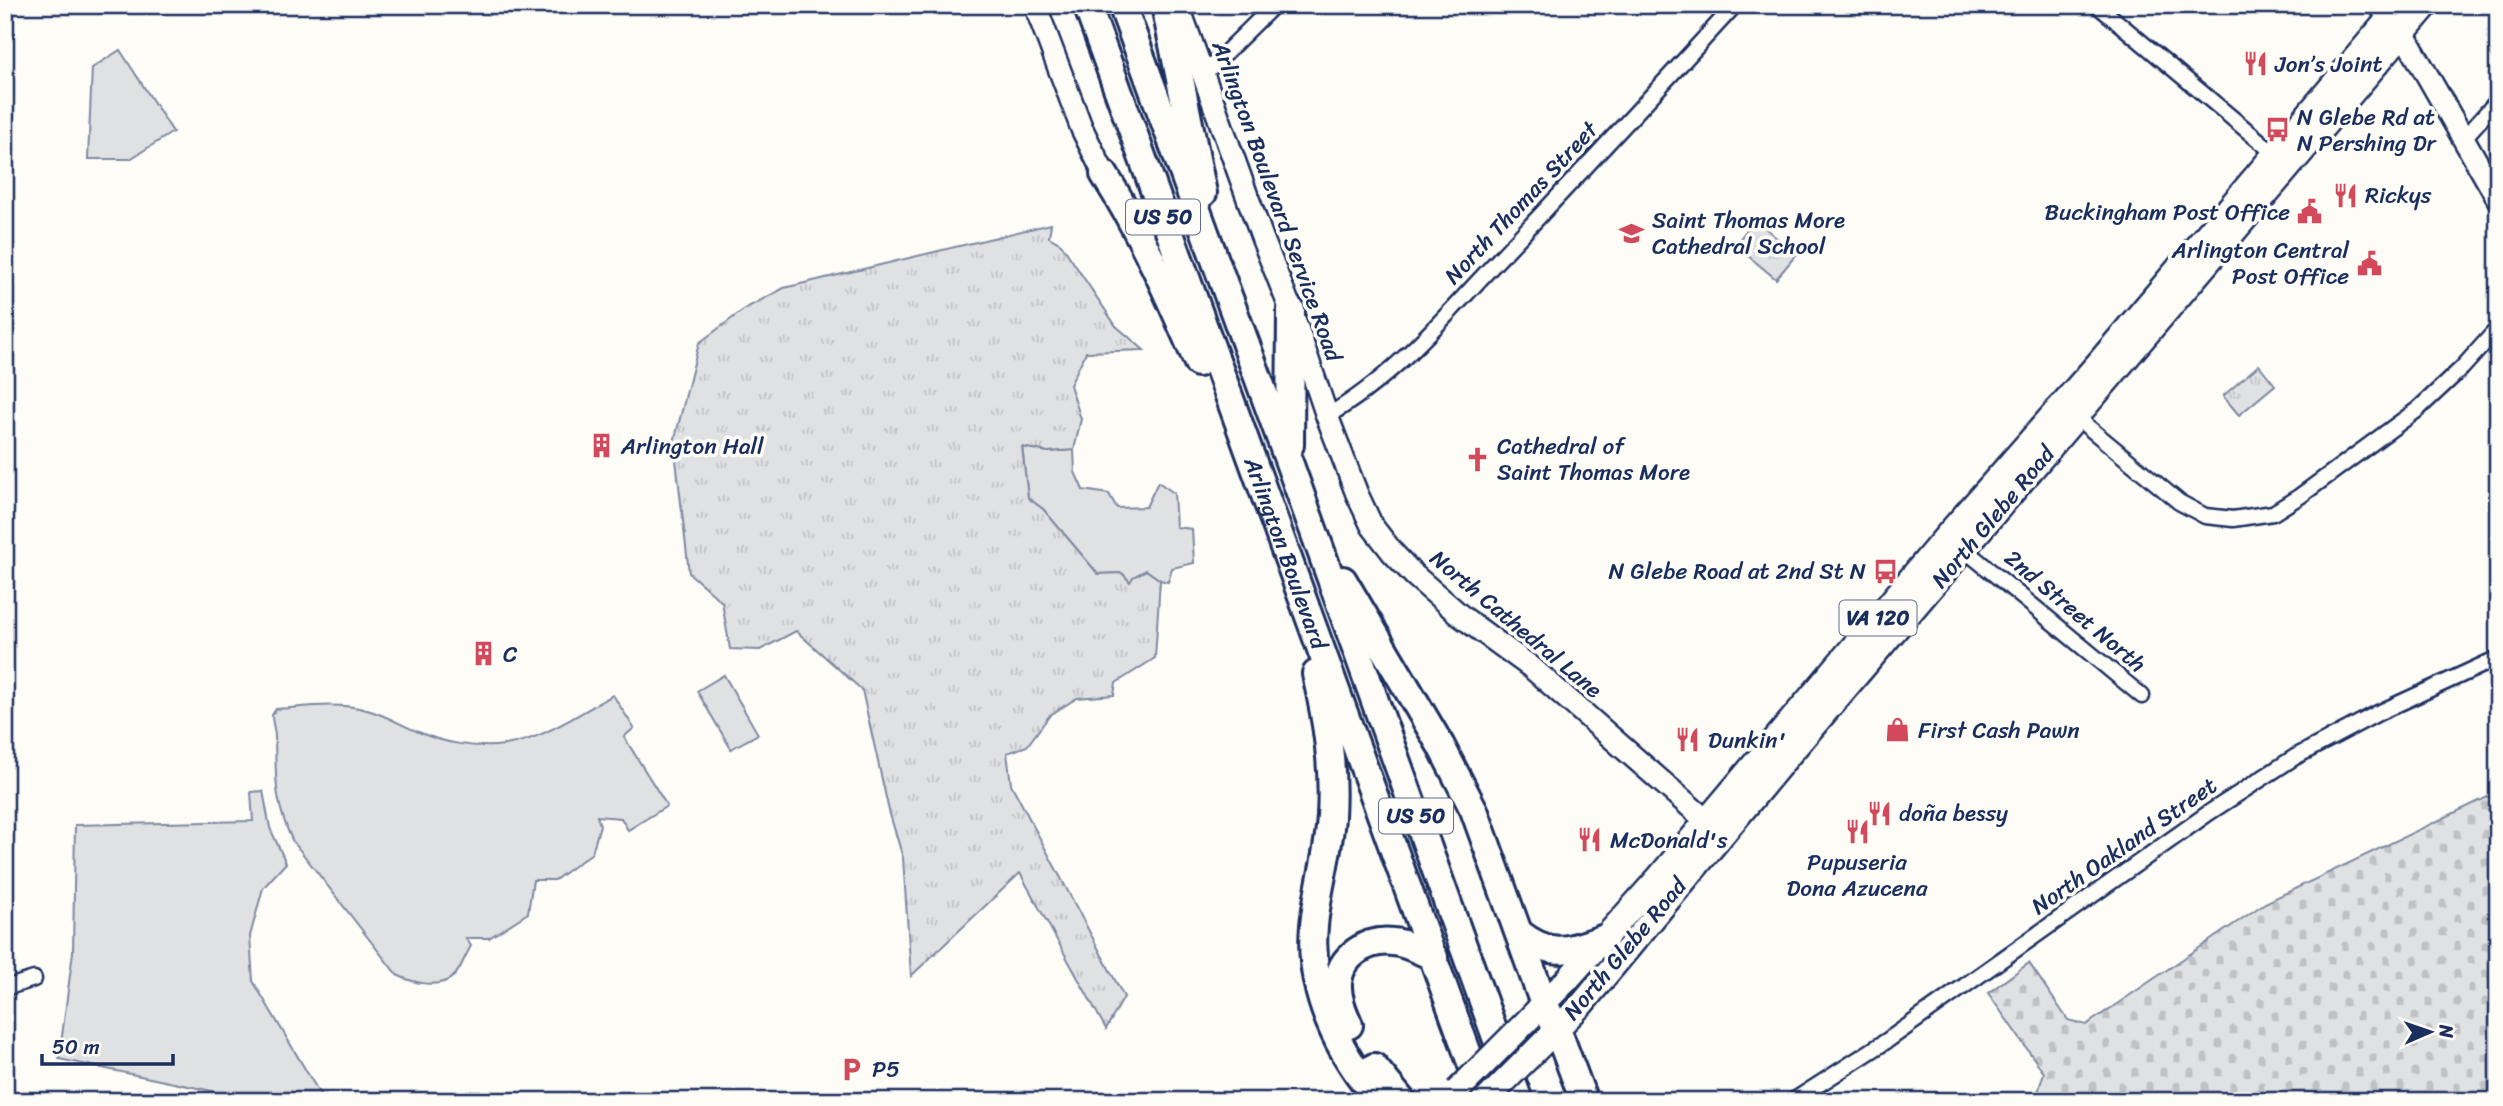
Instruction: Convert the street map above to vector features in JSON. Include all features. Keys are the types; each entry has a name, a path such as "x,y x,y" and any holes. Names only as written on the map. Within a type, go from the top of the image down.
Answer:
{"highway":[{"name":"Arlington Boulevard","path":"1087,5 1485,1101"},
{"name":"Arlington Boulevard","path":"1122,5 1519,1101"},
{"path":"1166,5 1216,264"},
{"path":"1104,174 1157,269 1220,412 1239,429"},
{"path":"1290,464 1291,310"},
{"path":"1313,530 1466,793 1486,839 1544,1003 1557,1029 1584,1101"},
{"path":"1289,557 1326,716 1332,756 1331,820 1314,927 1318,985 1338,1040 1355,1069 1380,1101"},
{"path":"1519,933 1541,947 1555,951 1570,950 1605,938"},
{"path":"1402,1101 1377,1072 1354,1036 1340,1001 1340,974 1353,953 1376,943 1402,943 1434,957"}],"main road":[{"name":"North Glebe Road","path":"2069,411 2099,362 2393,15 2427,5"},
{"name":"North Glebe Road","path":"1485,1101 1582,1004 1714,828 2069,411 2393,15"},
{"name":"North Glebe Road","path":"1452,1096 1714,828"}],"street":[{"path":"1035,5 1082,129 1104,174"},
{"name":"Arlington Boulevard Service Road","path":"1178,5 1291,310 1326,416"},
{"path":"1203,75 1274,5"},
{"name":"North Thomas Street","path":"1326,416 1374,386 1443,318 1611,142 1735,5"},
{"path":"2097,5 2274,153"},
{"path":"2393,15 2498,199"},
{"path":"2463,139 2498,100"},
{"path":"2069,411 2179,502 2205,516 2234,519 2273,513 2417,410 2462,368 2498,328"},
{"name":"North Cathedral Lane","path":"1326,416 1357,494 1373,526 1392,553 1461,617 1531,667 1714,828"},
{"name":"2nd Street North","path":"1956,542 2142,696"},
{"name":"North Oakland Street","path":"1793,1101 1888,1040 2210,812 2295,757 2378,713 2498,658"},
{"path":"5,988 34,979"}],"green space":[{"path":"120,50 173,132 130,159 88,159 92,68"},
{"path":"1755,219 1796,255 1776,279 1735,245"},
{"path":"1051,224 1049,237 1061,244 1116,326 1144,350 1086,352 1070,385 1081,419 1074,450 1048,452 1022,447 1028,498 1043,509 1098,574 1122,573 1130,582 1133,577 1146,570 1160,580 1155,658 1116,683 1114,695 1077,698 1050,715 1027,746 1007,753 1011,784 1124,997 1106,1029 1020,873 911,976 903,858 889,811 862,690 796,631 760,650 730,649 722,602 689,573 674,442 699,343 746,308 784,288"},
{"path":"2259,365 2275,385 2239,415 2223,396"},
{"path":"1022,446 1048,452 1074,450 1075,472 1083,490 1109,494 1117,508 1146,507 1158,482 1174,493 1176,527 1192,529 1194,563 1172,568 1168,582 1146,570 1130,582 1122,573 1098,574 1043,509 1028,498"},
{"path":"724,675 758,734 731,749 697,691"},
{"path":"613,695 634,728 624,737 667,806 628,830 621,818 597,816 600,825 592,853 555,880 533,880 528,913 489,938 466,938 471,946 457,973 449,980 426,984 397,975 292,840 277,790 272,715 276,709 345,706 367,710 448,742 495,746 542,734"},
{"path":"263,791 270,828 286,863 263,888 250,936 253,981 324,1101 210,1101 212,1091 59,1059 73,952 75,825 253,821 251,792"},
{"path":"2498,792 2498,1101 2035,1101 2044,1073 1988,993 2029,963 2068,1020 2086,1025 2265,903"}],"place":[{"name":"Jon’s Joint","path":"2255,64"},
{"name":"N Glebe Rd at N Pershing Dr","path":"2277,130"},
{"name":"Rickys","path":"2345,195"},
{"name":"Buckingham Post Office","path":"2310,212"},
{"name":"Saint Thomas More Cathedral School","path":"1632,233"},
{"name":"Arlington Central Post Office","path":"2369,263"},
{"name":"Arlington Hall","path":"601,446"},
{"name":"Cathedral of Saint Thomas More","path":"1477,459"},
{"name":"N Glebe Road at 2nd St N","path":"1886,571"},
{"name":"C","path":"483,654"},
{"name":"First Cash Pawn","path":"1898,730"},
{"name":"Dunkin'","path":"1688,740"},
{"name":"doña bessy","path":"1879,813"},
{"name":"Pupuseria Dona Azucena","path":"1857,832"},
{"name":"McDonald's","path":"1590,840"},
{"name":"P5","path":"852,1069"}]}
